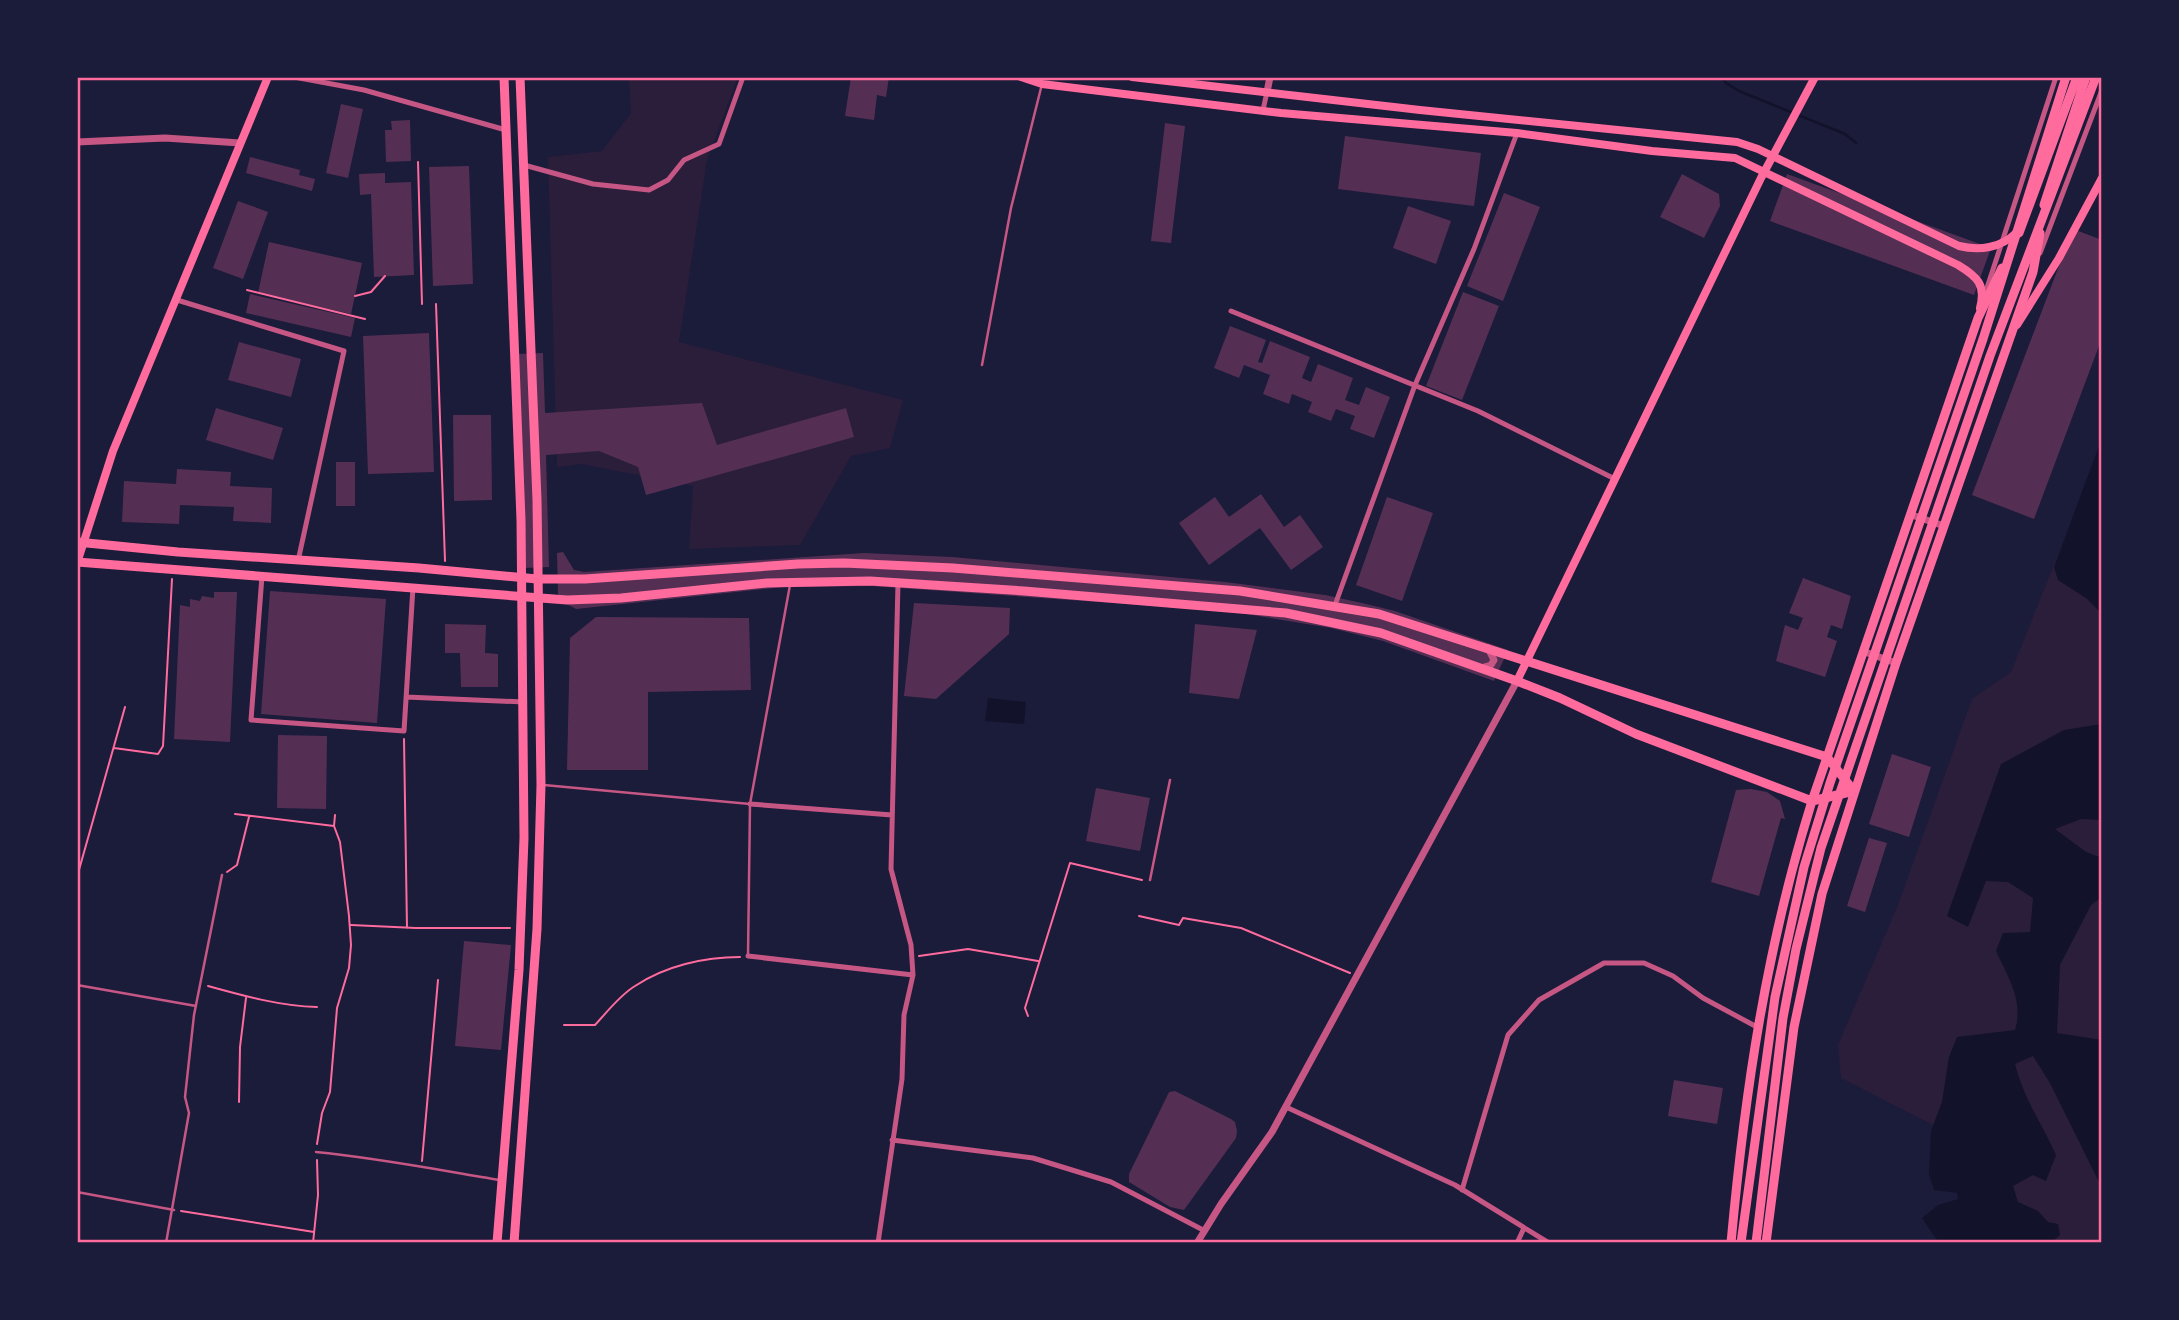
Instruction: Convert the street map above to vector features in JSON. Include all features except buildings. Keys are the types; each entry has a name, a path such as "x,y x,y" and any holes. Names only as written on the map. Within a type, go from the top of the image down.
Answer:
{"main road":[{"path":"268,77 113,451 80,542 77,562 589,600 790,582 898,583 1286,613 1381,633 1517,681 1636,734 1812,801 1854,791"},
{"path":"497,1243 522,928 524,838 520,500 504,77"},
{"path":"514,1243 537,929 541,785 537,500 520,77"},
{"path":"1021,77 1042,84 1263,110 1517,133 1652,151 1735,158 1969,271 1981,285 1983,296 1978,318 1812,801 1788,884 1757,1027 1731,1243"},
{"path":"1132,77 1747,144 1959,246 1979,249 2000,245 2015,234 2026,219"},
{"path":"1517,681 1763,172 1815,77"},
{"path":"1741,1243 1775,997 1786,940 1814,835 1983,339 2066,77"},
{"path":"1766,1243 1794,1027 1822,894 1896,663 2033,272 2045,200 2077,77"},
{"path":"1978,318 2026,219 2086,77"},
{"path":"1756,1243 1772,1092 1796,949 1834,807 1990,356 2096,77"},
{"path":"1735,158 1737,142"},
{"path":"2010,336 2059,258 2102,178"},
{"path":"520,500 537,500"},
{"path":"80,542 537,579 585,579 798,564 876,564 1240,590 1379,614 1827,757 1854,791"}],"street":[{"path":"294,77 364,90 506,130"},
{"path":"524,165 593,184 649,190 668,180 684,160 719,144 743,77"},
{"path":"1263,110 1270,77"},
{"path":"1978,318 2056,77"},
{"path":"2033,272 2102,90"},
{"path":"1335,605 1415,385 1474,249 1517,133"},
{"path":"77,142 165,138 240,143"},
{"path":"177,300 344,351 298,561"},
{"path":"1231,311 1478,411 1615,479"},
{"path":"1912,515 1944,526"},
{"path":"262,575 251,720 404,731 413,587"},
{"path":"878,1243 902,1079 904,1015 913,975 913,957 891,869 898,583"},
{"path":"1480,668 1491,665 1494,660 1488,648"},
{"path":"1865,652 1896,663"},
{"path":"1197,1243 1272,1132 1517,681"},
{"path":"406,697 524,702"},
{"path":"750,804 892,815"},
{"path":"1788,884 1822,894"},
{"path":"748,956 913,975"},
{"path":"1462,1189 1508,1035 1539,1000 1604,963 1644,962 1672,975 1703,998 1757,1027"},
{"path":"1286,1107 1462,1189 1549,1243"},
{"path":"892,1140 1033,1158 1111,1182 1205,1231"},
{"path":"1517,1243 1524,1228"}],"lane":[{"path":"982,365 1011,208 1042,84"},
{"path":"748,956 750,804 790,582"},
{"path":"1150,880 1170,780"},
{"path":"541,785 750,804"},
{"path":"166,1243 174,1210 189,1113 185,1097 196,1006 222,875"},
{"path":"77,985 196,1006"},
{"path":"316,1152 372,1157 502,1181"},
{"path":"77,1192 174,1210"}],"path":[{"path":"418,162 422,304"},
{"path":"355,296 371,292 386,276"},
{"path":"247,290 365,319"},
{"path":"436,304 445,564"},
{"path":"114,748 158,754 163,746 172,575"},
{"path":"77,877 125,707"},
{"path":"404,731 407,928"},
{"path":"235,814 334,826"},
{"path":"313,1243 318,1195 317,1137 330,1092 337,1008 349,968 350,925 340,842 334,826 335,815"},
{"path":"222,875 237,864 249,816"},
{"path":"1028,1016 1025,1008 1070,863 1150,880"},
{"path":"1139,916 1180,925 1183,918 1241,928 1357,976"},
{"path":"350,925 522,928"},
{"path":"913,957 968,949 1039,961"},
{"path":"564,1025 595,1025 634,986 702,958 748,956"},
{"path":"421,1168 438,980"},
{"path":"200,984 246,997 317,1007"},
{"path":"239,1102 240,1047 246,997"},
{"path":"174,1210 314,1232"}],"shaded area":[{"path":"629,77 738,77 707,160 679,342 903,400 890,448 851,456 800,545 689,549 693,486 582,464 557,467 548,157 602,151 631,113"},
{"path":"2102,438 2102,614 2086,598 2058,580 2054,567"},
{"path":"2102,445 2102,1243 1939,1243 1922,1218 1938,1205 1958,1199 1957,1193 1934,1190 1929,1175 1937,1127 1841,1078 1838,1045 1898,905 1972,699 2011,672"},
{"path":"988,698 1026,702 1024,724 985,721"},
{"path":"2102,724 2102,820 2081,819 2055,829 2086,852 2102,858 2102,897 2091,905 2060,965 2057,1033 2102,1040 2102,1188 2050,1083 2033,1056 2015,1064 2028,1099 2056,1155 2046,1181 2033,1175 2013,1186 2018,1202 2038,1211 2048,1222 2058,1224 2060,1235 2051,1243 1939,1243 1922,1218 1938,1205 1958,1199 1957,1193 1934,1190 1929,1175 1931,1131 1942,1102 1949,1057 1957,1037 2015,1030 2018,1009 2016,999 1996,951 2003,933 2030,932 2033,898 2008,882 1986,881 1968,927 1947,916 2001,764 2064,730"}],"waterway":[{"path":"1722,77 1739,91 1845,134 1856,143"}]}
